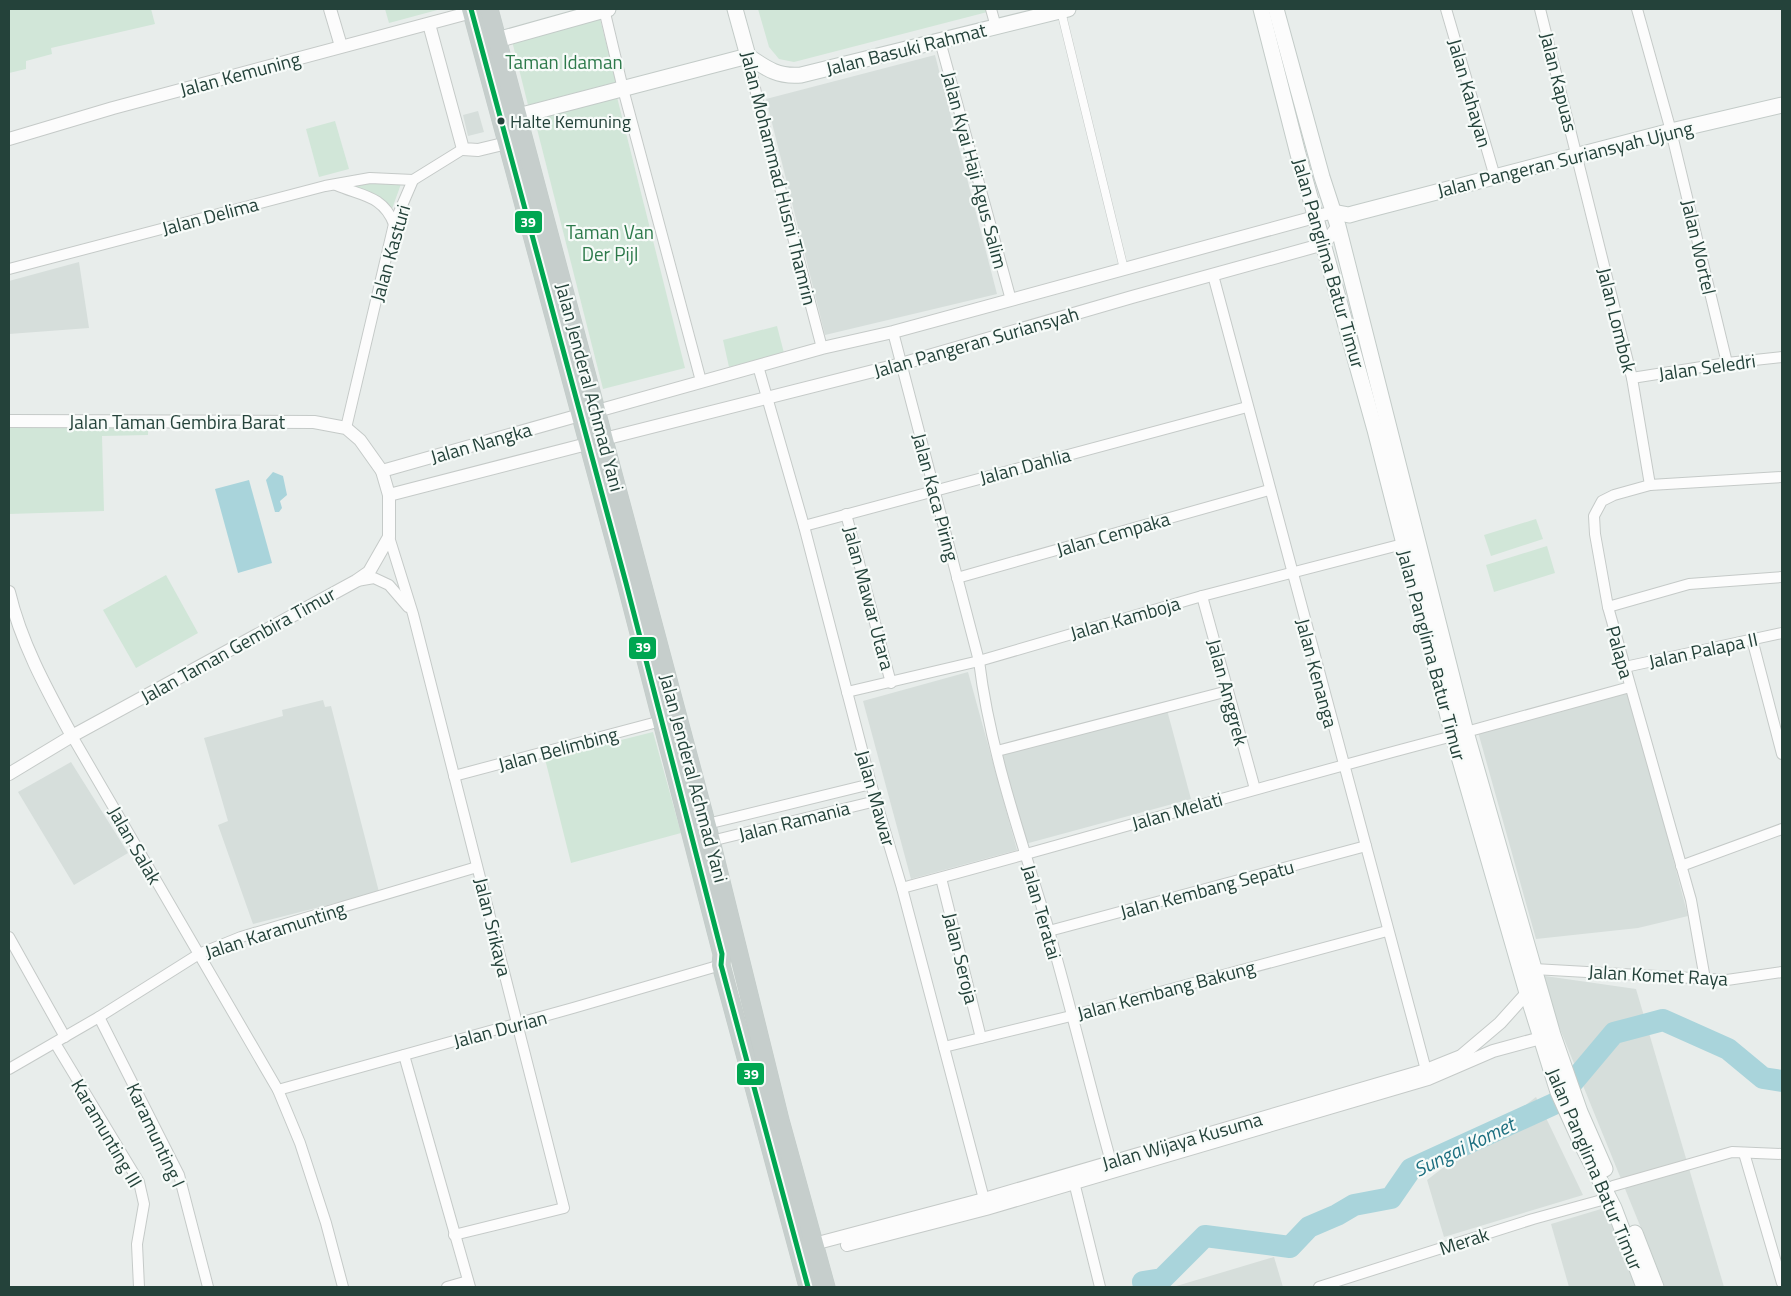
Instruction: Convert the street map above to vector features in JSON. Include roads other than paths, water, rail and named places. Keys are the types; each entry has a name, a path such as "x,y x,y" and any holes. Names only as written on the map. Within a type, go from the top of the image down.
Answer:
{"highway":[{"name":"Jalan Jenderal Achmad Yani","path":"478,10 497,40 597,410 596,442 661,721 722,960 772,1121 816,1248 826,1287"},
{"name":"Jalan Jenderal Achmad Yani","path":"478,10 507,143 580,415 596,442 709,832 739,949 772,1121 808,1287"},
{"path":"722,960 739,949"}],"main road":[{"path":"497,40 605,9"},
{"name":"Jalan Mohammad Husni Thamrin","path":"735,9 748,56"},
{"name":"Jalan Panglima Batur Timur","path":"1261,9 1298,154 1382,429 1527,993 1558,1092 1582,1145 1630,1220 1656,1287"},
{"name":"Jalan Panglima Batur Timur","path":"1276,9 1335,219 1368,379"},
{"name":"Jalan Basuki Rahmat","path":"748,56 777,74 788,76 801,75 1065,10"},
{"path":"518,116 748,56"},
{"name":"Jalan Pangeran Suriansyah Ujung","path":"1335,219 1348,214 1671,131 1782,105"},
{"path":"1298,154 1314,149"},
{"name":"Jalan Panglima Batur Timur","path":"1382,429 1403,544 1420,582"},
{"name":"Jalan Panglima Batur Timur","path":"1459,734 1573,1096 1611,1192 1644,1287"}],"street":[{"path":"330,9 341,46"},
{"path":"605,9 624,89 701,381"},
{"path":"991,9 996,27"},
{"name":"Jalan Kahayan","path":"1446,9 1495,177"},
{"name":"Jalan Kapuas","path":"1540,9 1578,156"},
{"name":"Jalan Wortel","path":"1637,9 1671,131 1727,363"},
{"name":"Jalan Kemuning","path":"9,138 113,108 478,10"},
{"path":"1065,10 1124,269"},
{"path":"429,24 462,149"},
{"name":"Jalan Kyai Haji Agus Salim","path":"940,41 1011,300"},
{"name":"Jalan Mohammad Husni Thamrin","path":"748,56 760,111 822,348"},
{"name":"Jalan Kasturi","path":"346,428 394,224 413,180 462,149 478,150 507,143"},
{"name":"Jalan Lombok","path":"1578,156 1632,378 1650,485"},
{"name":"Jalan Delima","path":"9,270 304,191 370,178 413,180"},
{"path":"336,185 378,201 390,213 394,224"},
{"name":"Jalan Pangeran Suriansyah","path":"597,410 1317,216 1335,219"},
{"path":"1324,244 1335,219"},
{"name":"Jalan Pangeran Suriansyah","path":"596,442 901,364 1324,244"},
{"name":"Jalan Kenanga","path":"1213,275 1341,765 1366,846 1387,931 1426,1070"},
{"name":"Jalan Kaca Piring","path":"892,332 979,661"},
{"name":"Jalan Seledri","path":"1632,378 1727,363 1782,357"},
{"name":"Jalan Mawar","path":"758,366 804,526 871,784 902,888 984,1199"},
{"name":"Jalan Dahlia","path":"804,526 1247,407"},
{"name":"Jalan Nangka","path":"382,471 580,415"},
{"name":"Jalan Taman Gembira Barat","path":"9,421 314,422 346,428"},
{"path":"346,428 360,440 382,471 389,495 390,537"},
{"name":"Jalan Nangka","path":"389,495 596,442"},
{"name":"Palapa","path":"1705,979 1691,900 1608,606 1595,534 1594,516 1602,501 1614,495 1650,485 1782,477"},
{"name":"Jalan Cempaka","path":"958,578 1269,490"},
{"name":"Jalan Mawar Utara","path":"846,514 892,683"},
{"name":"Jalan Taman Gembira Timur","path":"9,774 72,736 356,581 369,572 390,537"},
{"name":"Jalan Srikaya","path":"390,537 413,614 564,1208 454,1234"},
{"name":"Jalan Kamboja","path":"847,692 892,683 979,661 1202,596 1403,544"},
{"path":"1608,606 1689,584 1782,577"},
{"path":"356,581 374,578 389,585 413,614"},
{"path":"9,592 37,672 72,736"},
{"name":"Jalan Anggrek","path":"1202,596 1255,789"},
{"name":"Jalan Palapa II","path":"1624,667 1782,633"},
{"path":"1752,639 1782,754"},
{"name":"Jalan Teratai","path":"979,661 983,691 997,751 1110,1162"},
{"name":"Jalan Melati","path":"902,888 1026,855 1341,765 1630,687"},
{"path":"997,751 1228,691"},
{"name":"Jalan Belimbing","path":"454,776 661,721"},
{"name":"Jalan Salak","path":"72,736 278,1090 300,1143 326,1223 343,1287"},
{"name":"Jalan Ramania","path":"709,832 871,784"},
{"name":"Jalan Ramania","path":"709,832 876,800"},
{"path":"1681,866 1782,828"},
{"name":"Jalan Kembang Sepatu","path":"1048,931 1366,846"},
{"name":"Jalan Karamunting","path":"9,1068 99,1017 199,954 241,937 477,867"},
{"name":"Jalan Seroja","path":"941,878 981,1038"},
{"name":"Jalan Kembang Bakung","path":"944,1047 1071,1016 1387,931"},
{"path":"9,938 65,1036"},
{"name":"Jalan Durian","path":"278,1090 517,1024 722,960"},
{"name":"Jalan Komet Raya","path":"1534,969 1727,980 1782,972"},
{"name":"Jalan Wijaya Kusuma","path":"816,1248 986,1209 1426,1070 1461,1056 1493,1029 1527,993"},
{"name":"Karamunting I","path":"99,1017 179,1175 208,1287"},
{"name":"Jalan Wijaya Kusuma","path":"901,1227 984,1199 1110,1162 1428,1079 1493,1051 1541,1038"},
{"name":"Karamunting III","path":"55,1043 139,1182 144,1204 137,1244 139,1287"},
{"path":"404,1055 469,1284 447,1287"},
{"name":"Merak","path":"1319,1287 1533,1219 1732,1152 1782,1154"},
{"path":"1744,1153 1782,1283"},
{"path":"1074,1182 1100,1287"}],"water":[{"path":"273,472 283,476 287,495 280,501 282,508 279,512 275,512 266,480"},
{"path":"249,480 272,563 238,573 215,489"}],"waterway":[{"name":"Sungai Komet","path":"1572,1083 1614,1033 1663,1020 1728,1049 1763,1078 1782,1081"},
{"name":"Sungai Komet","path":"1143,1282 1162,1279 1205,1236 1290,1247 1309,1227 1337,1215 1354,1205 1391,1198 1411,1169 1556,1103"}],"place":[{"name":"Halte Kemuning","path":"501,121"}],"park label":[{"name":"Taman Idaman","path":"564,62"},
{"name":"Taman Van Der Pijl","path":"610,243"}]}
